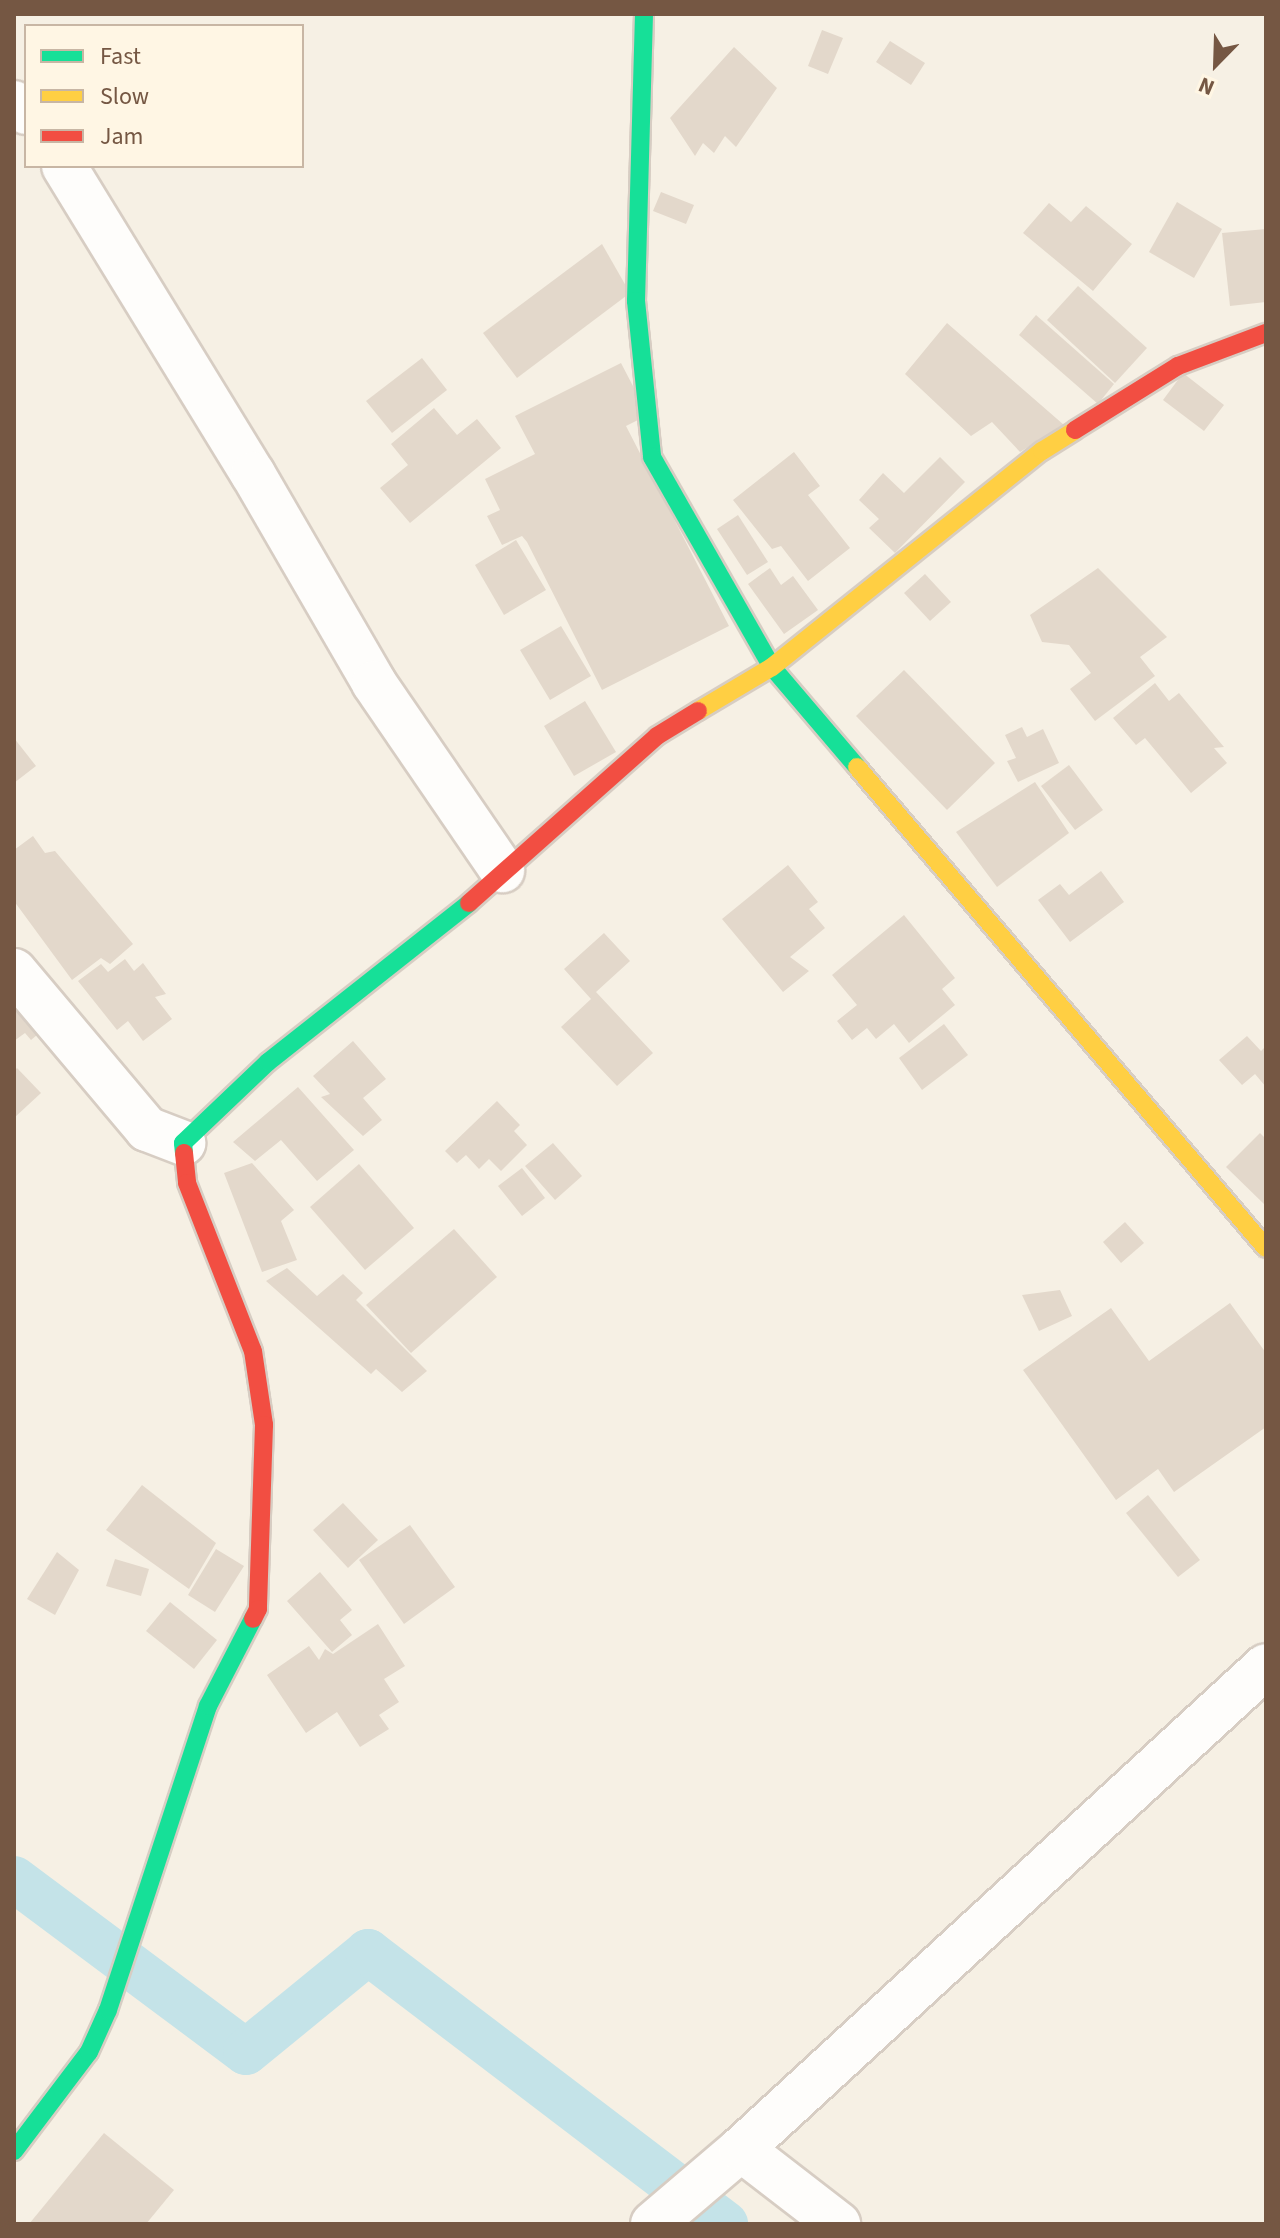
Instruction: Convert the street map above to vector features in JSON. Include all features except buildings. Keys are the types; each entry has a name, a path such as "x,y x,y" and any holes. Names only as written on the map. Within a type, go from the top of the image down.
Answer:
{"street":[{"path":"644,14 636,301 652,457 772,667 1266,1248"},
{"path":"65,168 253,474 374,683 502,870"},
{"path":"183,1143 268,1062 446,923 502,870 657,736 772,667 1042,451 1178,366 1266,333"},
{"path":"14,971 147,1129 183,1143"},
{"path":"14,2151 89,2052 108,2010 208,1706 258,1609 264,1425 253,1351 187,1183 183,1143"},
{"path":"653,2224 1266,1666"},
{"path":"727,2159 838,2224"}],"waterway":[{"path":"14,1879 246,2052 368,1952 725,2224"}],"traffic: fast":[{"path":"644,14 636,301 652,457 772,667 857,767"},
{"path":"184,1153 183,1143 268,1062 469,903"},
{"path":"14,2151 89,2052 108,2010 208,1706 253,1619"}],"traffic: slow":[{"path":"698,711 772,667 1042,451 1075,430"},
{"path":"857,767 1266,1248"}],"traffic: jam":[{"path":"1075,430 1178,366 1266,333"},
{"path":"469,903 657,736 698,711"},
{"path":"184,1153 187,1183 253,1351 264,1425 258,1609 253,1619"}]}
